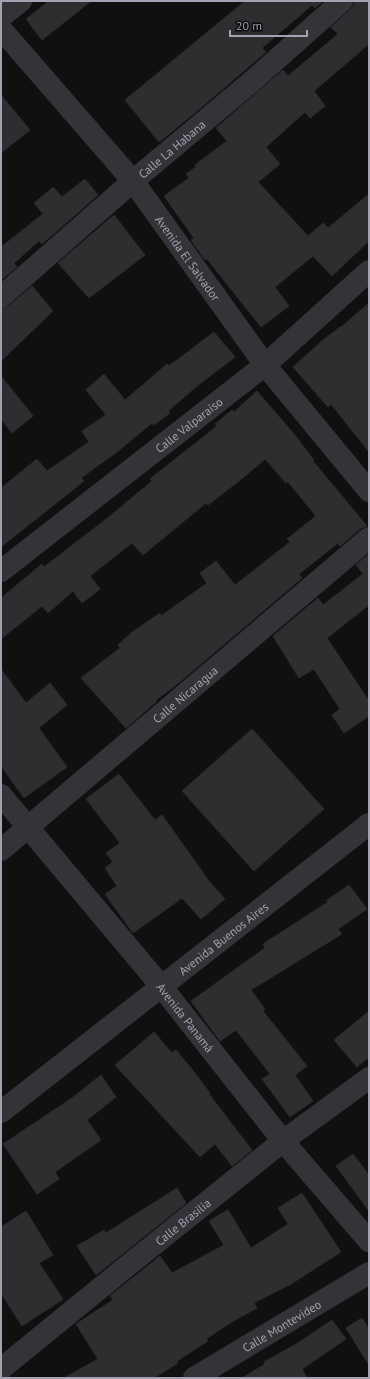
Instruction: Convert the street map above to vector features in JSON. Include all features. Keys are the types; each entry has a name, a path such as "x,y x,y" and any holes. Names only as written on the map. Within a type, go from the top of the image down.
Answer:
{"street":[{"path":"1,18 21,1"},
{"name":"Calle La Habana","path":"1,297 133,181 250,83 342,1"},
{"name":"Avenida El Salvador","path":"1,29 133,181 265,365 369,491"},
{"name":"Calle Valparaíso","path":"1,571 265,365 369,271"},
{"name":"Calle Nicaragua","path":"1,850 369,538"},
{"name":"Avenida Panamá","path":"1,794 161,986 283,1141 369,1241"},
{"name":"Avenida Buenos Aires","path":"1,1112 369,824"},
{"name":"Calle Brasilia","path":"1,1369 126,1266 283,1141 369,1078"},
{"name":"Calle Montevideo","path":"194,1378 369,1273"}],"building":[{"path":"49,1 91,1 42,40 26,19"},
{"path":"245,1 323,1 315,8 312,5 262,48 266,52 159,142 125,100"},
{"path":"354,1 369,1 369,44 314,91 325,106 310,118 305,112 266,147 280,164 258,182 308,236 323,223 328,228 369,194 369,241 332,276 313,256 275,287 289,306 261,327 207,259 205,260 191,240 194,238 164,196 189,178 186,174 196,167 195,165 227,141 216,128 283,70 288,76 338,34 331,27 350,10 354,5"},
{"path":"1,95 30,130 1,153"},
{"path":"85,179 98,195 42,244 39,241 14,263 17,267 1,280 1,247 43,214 34,203 53,187 62,197"},
{"path":"114,215 145,255 89,298 58,263"},
{"path":"32,286 53,311 1,361 1,309 9,306"},
{"path":"369,303 369,452 331,404 328,407 293,367 322,341 340,328"},
{"path":"214,332 235,357 197,386 168,411 170,413 154,425 152,423 117,452 81,478 84,481 1,547 1,488 37,459 47,471 89,442 82,431 106,415 86,390 104,374 125,400 167,364 169,366"},
{"path":"1,376 33,416 12,433 1,419"},
{"path":"257,391 294,434 314,460 313,461 367,526 361,528 340,546 338,543 299,574 302,578 175,686 156,700 157,701 126,728 81,678 120,648 118,645 131,633 160,613 161,616 207,583 200,573 216,561 235,585 290,542 287,539 316,516 288,482 286,483 265,459 208,505 206,503 143,555 132,543 90,576 100,589 82,603 73,591 48,613 42,606 1,639 1,598 42,564 44,567 110,516 152,481 150,479 217,426 215,424 232,410 234,412"},
{"path":"369,554 369,605 327,638 369,701 369,716 344,733 332,715 340,709 314,669 299,678 273,636 318,598 323,605 363,574 356,565"},
{"path":"1,669 26,703 50,683 67,705 39,728 67,767 24,798 1,766"},
{"path":"252,729 324,809 254,871 182,791"},
{"path":"119,774 155,820 162,815 209,881 225,899 201,919 182,898 133,933 105,894 117,886 105,868 113,862 106,853 120,843 86,799"},
{"path":"349,885 367,909 338,929 342,934 251,990 265,1009 263,1011 307,1066 295,1075 313,1101 290,1117 262,1079 270,1074 236,1030 220,1041 191,1001 265,948 263,944 328,902 327,900"},
{"path":"369,1011 369,1057 357,1067 334,1040"},
{"path":"154,1032 172,1053 176,1050 191,1068 252,1150 232,1166 215,1144 200,1157 115,1065"},
{"path":"101,1075 116,1097 87,1120 101,1140 55,1172 59,1179 37,1194 3,1144 72,1098"},
{"path":"353,1154 369,1175 369,1211 336,1166"},
{"path":"177,1188 186,1203 96,1275 77,1246 104,1230 106,1233"},
{"path":"302,1193 341,1252 291,1284 254,1303 257,1308 230,1323 206,1339 208,1341 154,1378 64,1378 98,1359 76,1324 113,1300 110,1296 160,1256 172,1273 224,1245 209,1221 228,1210 251,1248 288,1224 278,1208"},
{"path":"26,1211 53,1255 39,1263 63,1299 22,1326 1,1293 1,1227"},
{"path":"362,1318 369,1329 369,1365 346,1328"},
{"path":"332,1320 346,1339 302,1369 307,1378 242,1378 265,1364 264,1362 298,1343"}]}
